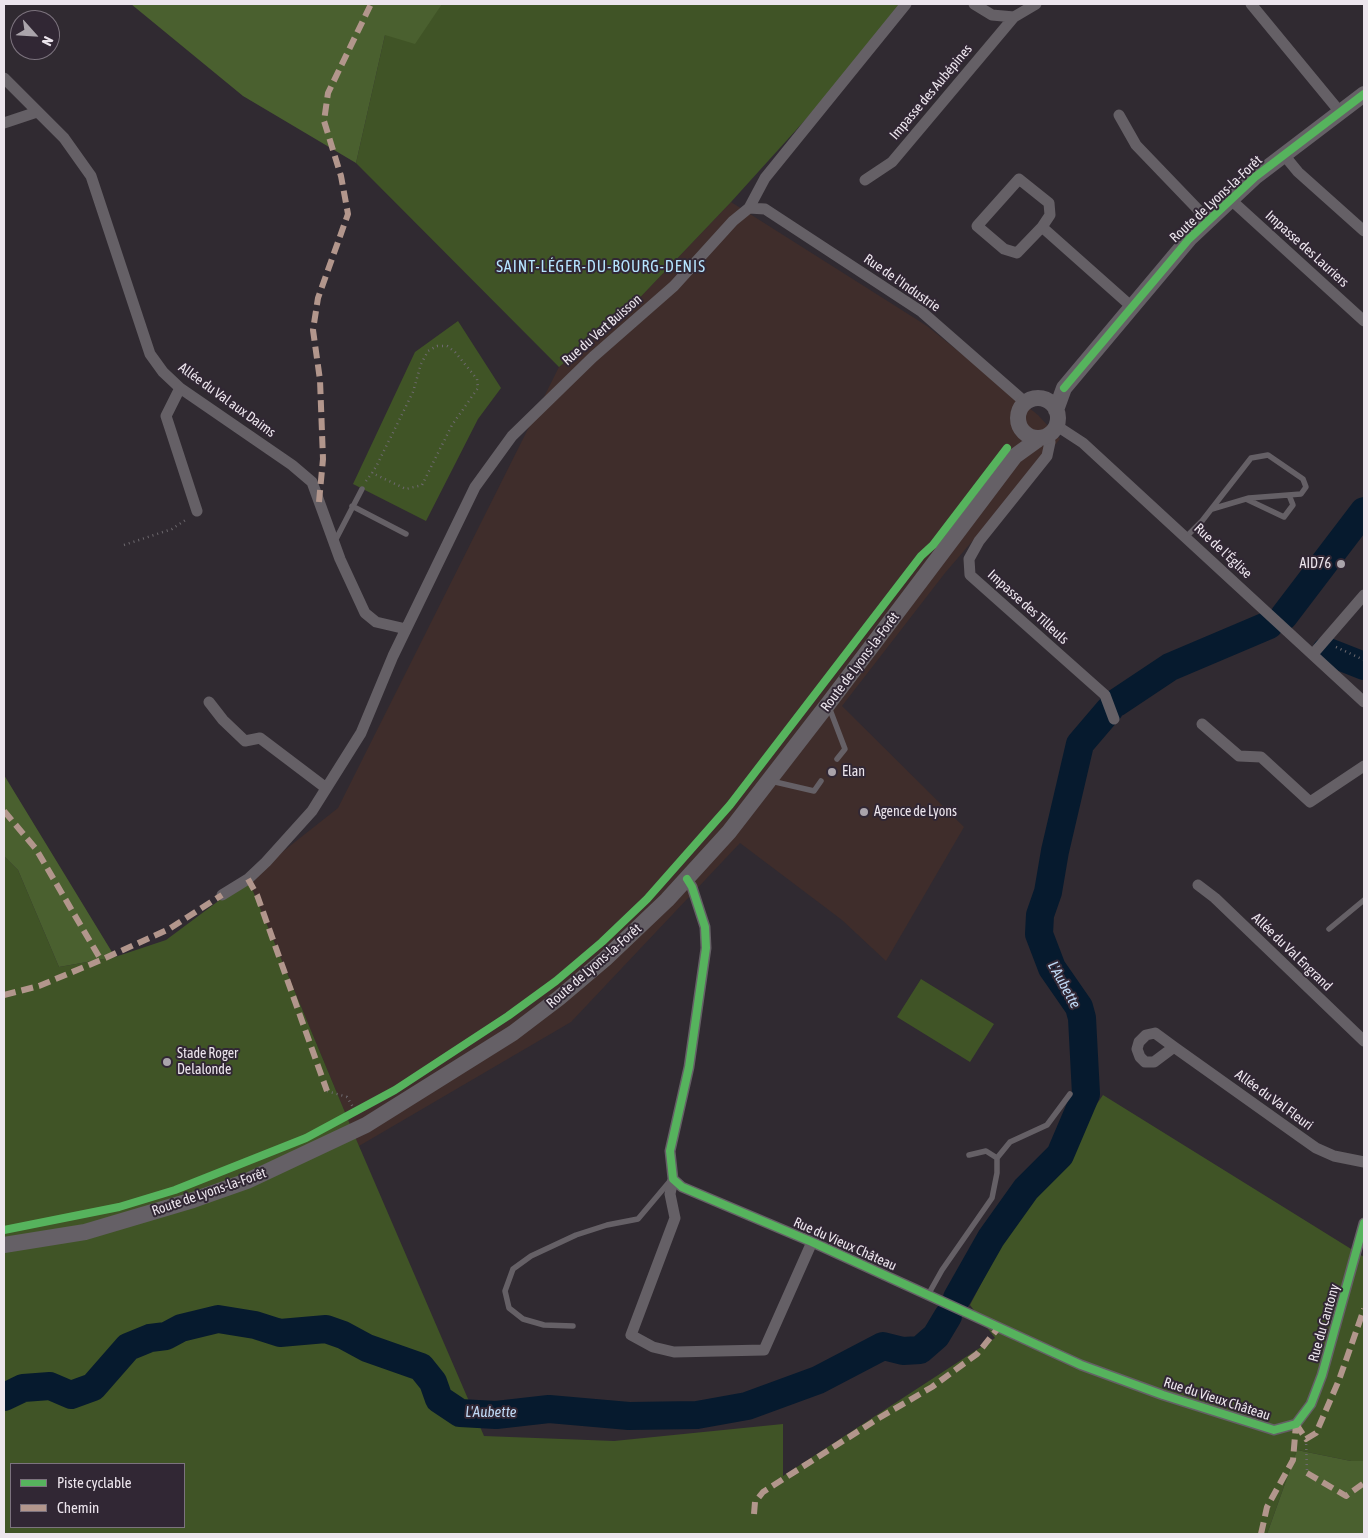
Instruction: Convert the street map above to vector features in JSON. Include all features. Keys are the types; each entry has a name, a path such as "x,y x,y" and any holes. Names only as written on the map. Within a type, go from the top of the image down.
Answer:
{"main road":[{"name":"Route de Lyons-la-Forêt","path":"4,1245 85,1232 193,1200 247,1181 366,1125 513,1033 544,1010 605,959 687,879 729,832 1015,456 1049,422 1064,388 1183,246 1230,199 1364,94"},
{"path":"1022,429 1026,434 1049,422 1036,399 1026,403"},
{"name":"Route de Lyons-la-Forêt","path":"1015,456 1022,429 1019,415 1026,403"}],"street":[{"name":"Rue du Vert Buisson","path":"222,894 248,879 312,811 361,733 406,629 475,487 512,436 592,357 674,286 733,221 749,208 765,178 906,4"},
{"path":"974,4 992,16 1014,16 1036,4"},
{"path":"1250,4 1340,112"},
{"name":"Impasse des Aubépines","path":"865,180 892,162 1014,16"},
{"name":"Allée du Val aux Daims","path":"4,78 64,138 91,176 150,354 163,372 180,388 292,465 312,482 334,543 365,613 376,622 406,629"},
{"path":"4,123 37,112"},
{"path":"1119,115 1136,144 1208,221"},
{"path":"1284,155 1298,172 1364,232"},
{"path":"1019,179 1049,204 1050,215 1042,227 1017,253 1004,249 977,226 1019,179"},
{"name":"Impasse des Lauriers","path":"1230,199 1364,320"},
{"name":"Rue de l'Industrie","path":"749,208 765,209 922,312 1026,403"},
{"path":"1042,227 1132,307"},
{"path":"180,388 166,416 196,511"},
{"name":"Rue de l'Église","path":"1049,422 1083,443 1364,702"},
{"name":"Impasse des Tilleuls","path":"1049,422 1050,442 1047,456 979,541 969,560 970,574 1105,696 1114,719"},
{"path":"1313,654 1364,595"},
{"path":"208,702 223,720 246,740 260,738 326,788"},
{"path":"1202,724 1239,756 1260,757 1310,802 1364,766"},
{"name":"Rue du Vieux Château","path":"687,879 692,886 705,927 706,948 687,1076 670,1151 673,1179 670,1194 675,1218 631,1334 653,1347 674,1352 764,1350 812,1242"},
{"name":"Allée du Val Engrand","path":"1198,886 1215,898 1364,1040"},
{"name":"Allée du Val Fleuri","path":"1174,1047 1316,1148 1334,1156 1364,1162"},
{"name":"Rue du Vieux Château","path":"673,1179 682,1187 812,1242 1081,1365 1162,1394 1274,1430 1296,1424"},
{"name":"Rue du Cantony","path":"1296,1424 1311,1404 1322,1375 1364,1223"}],"lane":[{"path":"1186,537 1212,509 1251,458 1268,455 1303,479 1306,487 1301,494 1246,499 1212,509"},
{"path":"334,543 362,489"},
{"path":"1246,499 1284,517 1293,505 1289,496"},
{"path":"352,506 406,534"},
{"path":"828,704 845,749 838,759"},
{"path":"769,780 814,791 821,781"},
{"path":"1329,929 1364,900"},
{"path":"928,1295 942,1270 992,1198 997,1173 997,1158 1010,1142 1047,1125 1070,1094"},
{"path":"969,1155 986,1151 997,1158"},
{"path":"573,1326 544,1325 523,1319 509,1308 505,1291 514,1269 531,1256 576,1235 607,1225 638,1219 673,1179"}],"path":[{"path":"362,489 413,392 428,351 437,346 447,346 455,352 477,379 478,388 452,425 422,485 406,489 372,473"},
{"path":"124,545 172,529 196,511"},
{"path":"1326,639 1334,646 1364,660"},
{"path":"327,1091 347,1096 356,1112"},
{"path":"1306,1439 1307,1473"}],"shaded area":[{"path":"731,202 927,326 1038,415 1060,439 945,573 842,706 964,827 886,961 842,920 740,843 571,1022 359,1146 248,879 338,808 559,367 630,308"}],"green space":[{"path":"131,4 442,4 415,44 385,35 356,163 243,96"},
{"path":"342,4 910,4 731,202 630,308 559,367 356,163 385,35"},
{"path":"458,321 501,388 478,419 426,521 353,484 415,352"},
{"path":"4,775 115,957 59,967 18,870 4,856"},
{"path":"4,856 18,870 59,967 115,957 166,940 248,879 359,1146 484,1436 614,1441 783,1424 783,1476 995,1338 970,1305 1005,1238 1103,1095 1364,1257 1364,1461 1351,1461 1297,1450 1267,1534 4,1534"},
{"path":"921,979 994,1024 970,1062 897,1017"},
{"path":"1297,1450 1351,1461 1364,1461 1364,1534 1267,1534"}],"waterway":[{"name":"L'Aubette","path":"1284,616 1364,511"},
{"name":"L'Aubette","path":"1116,703 1170,667 1269,625"},
{"path":"1326,651 1364,666"},
{"name":"L'Aubette","path":"957,1298 991,1238 1026,1189 1060,1155 1086,1094 1082,1018 1079,1007 1052,968 1039,934 1040,915 1048,892 1055,851 1080,744 1109,710"},
{"name":"L'Aubette","path":"4,1397 23,1388 50,1386 71,1395 93,1387 128,1347 150,1338 166,1336 181,1328 218,1319 255,1325 280,1333 326,1329 343,1335 367,1348 421,1367 433,1382 439,1399 460,1413 496,1415 549,1409 629,1416 697,1415 747,1406 818,1380 883,1346 903,1351 920,1350 936,1336 948,1316"}],"marked path":[{"path":"319,502 323,459 320,380 313,330 318,298 348,214 341,176 324,121 328,93 371,4"},
{"path":"4,811 36,849 101,960"},
{"path":"248,879 257,895 327,1091"},
{"path":"4,995 39,986 169,929 222,895"},
{"path":"1296,1424 1306,1439 1316,1433 1339,1380 1364,1309"},
{"path":"754,1514 755,1502 763,1492 879,1418 932,1387 977,1354 999,1327"},
{"path":"1261,1534 1267,1507 1293,1460 1296,1424"},
{"path":"1307,1473 1346,1496 1364,1483"}],"cycle path":[{"path":"1064,388 1189,239 1255,177 1364,94"},
{"path":"4,1230 119,1207 175,1190 306,1138 395,1090 508,1016 556,981 602,942 647,899 730,805 921,556 933,545 1007,448"},
{"path":"687,879 692,887 705,927 706,948 689,1067 670,1151 673,1179 682,1187 812,1242 1081,1365 1163,1395 1274,1430 1296,1424 1311,1404 1322,1375 1364,1223"}],"place":[{"name":"AID76","path":"1341,564"},
{"name":"Elan","path":"832,772"},
{"name":"Agence de Lyons","path":"864,812"},
{"name":"Stade Roger Delalonde","path":"167,1062"}],"district":[{"name":"SAINT-LÉGER-DU-BOURG-DENIS","path":"601,267"}]}
